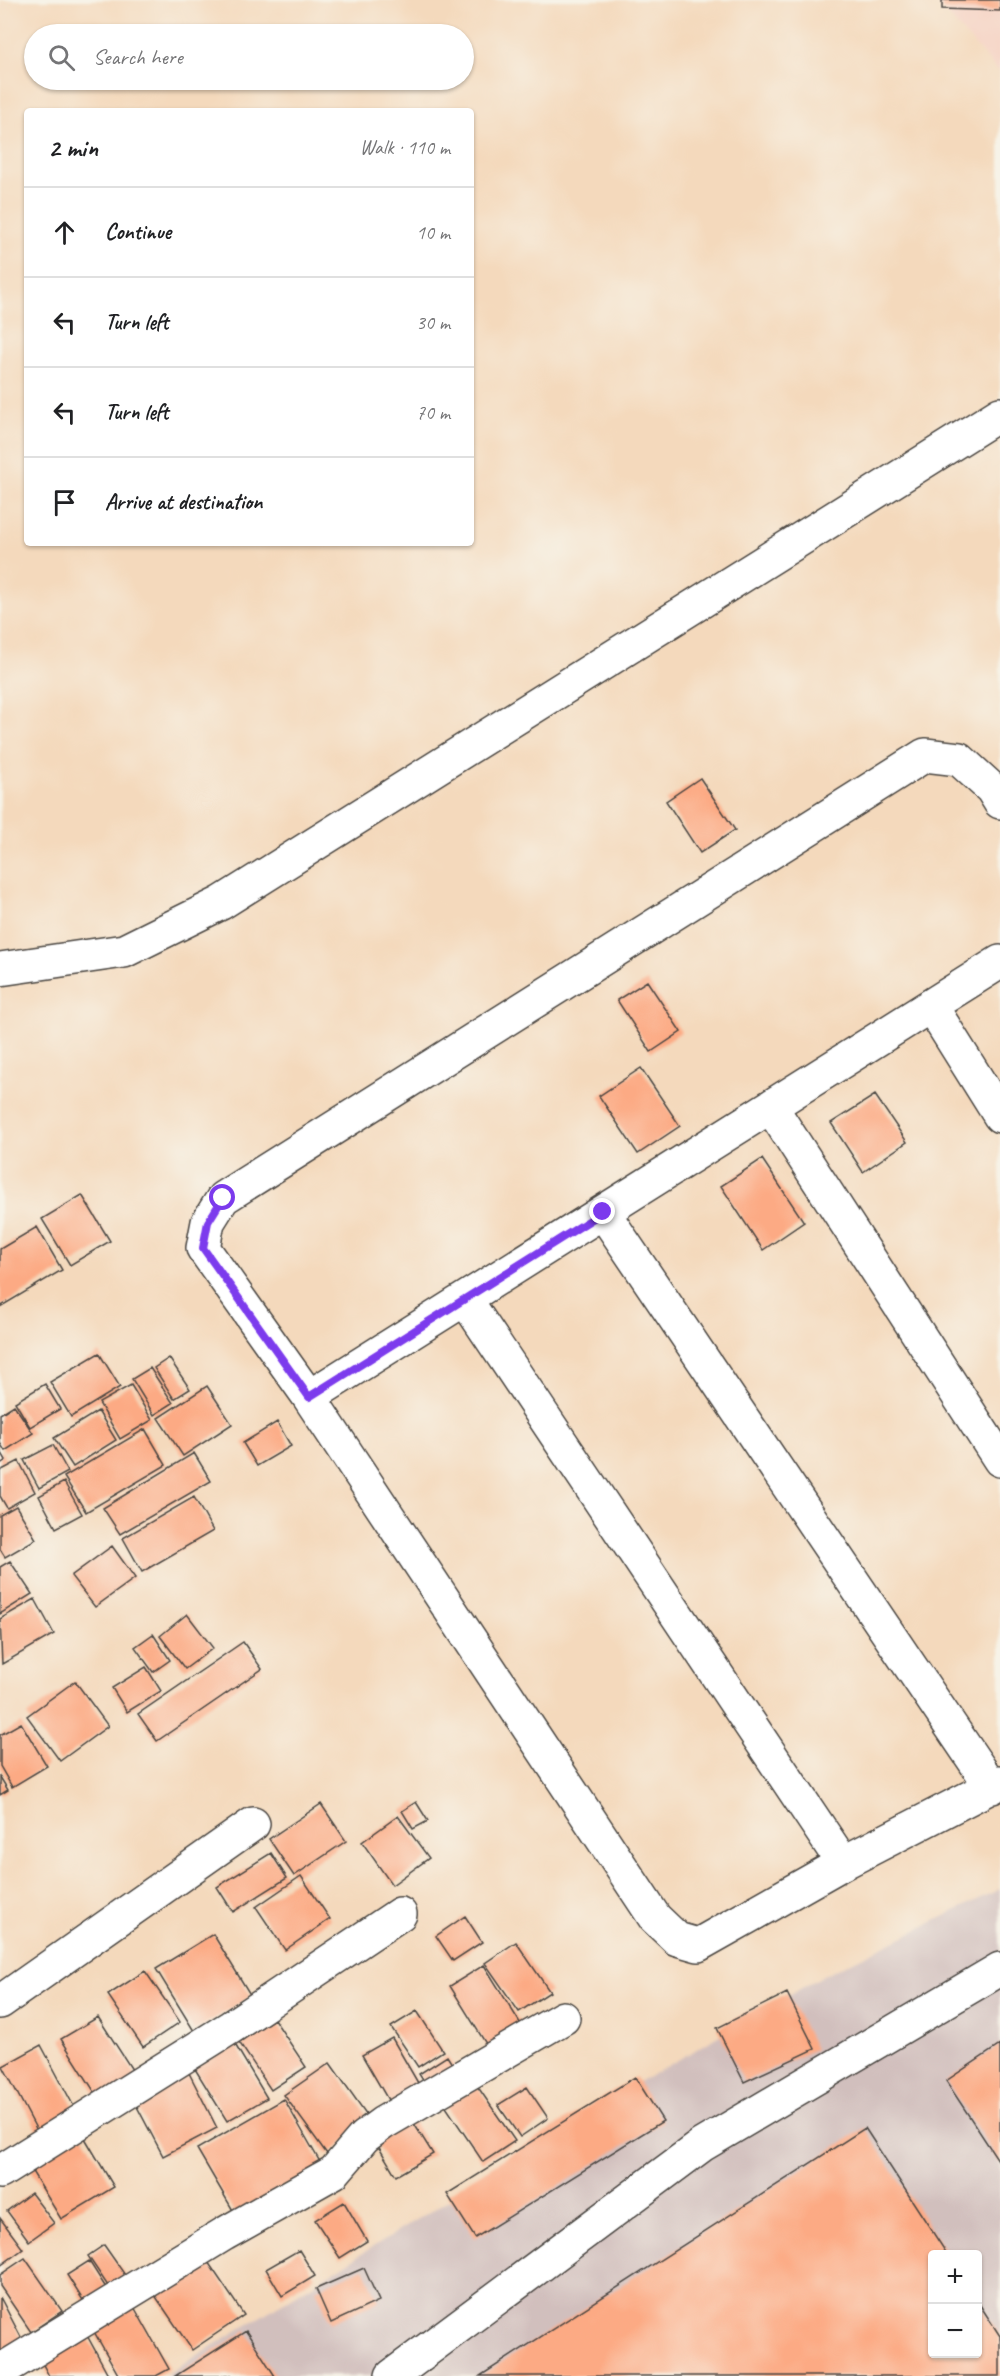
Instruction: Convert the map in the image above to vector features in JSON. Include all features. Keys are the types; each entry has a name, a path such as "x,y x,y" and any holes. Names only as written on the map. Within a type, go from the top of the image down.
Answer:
{"street":[{"path":"0,969 124,951 221,903 1000,414"},
{"path":"603,1212 996,1785 843,1863 698,1944 677,1939 656,1918 309,1397 203,1248 208,1222 223,1198 925,755 959,759 992,789 1000,802"},
{"path":"309,1397 1000,962"},
{"path":"931,1006 1000,1116"},
{"path":"771,1107 1000,1460"},
{"path":"465,1299 843,1863"},
{"path":"0,2002 253,1824"},
{"path":"0,2172 221,2033 400,1914"},
{"path":"392,2376 702,2145 1000,1969"},
{"path":"0,2371 224,2234 334,2172 364,2137 383,2123 563,2018"}],"shaded area":[{"path":"934,0 1000,0 1000,73"},
{"path":"1000,1889 1000,2376 164,2376 640,2082 819,1978"}],"building":[{"path":"942,0 1000,0 1000,11 942,9"},
{"path":"700,778 735,830 700,853 666,801"},
{"path":"647,981 681,1032 651,1052 617,1000"},
{"path":"641,1068 680,1126 638,1154 599,1096"},
{"path":"875,1095 907,1142 863,1172 831,1123"},
{"path":"762,1159 804,1222 763,1250 721,1186"},
{"path":"82,1195 110,1241 70,1265 42,1219"},
{"path":"37,1227 62,1270 0,1307 0,1249"},
{"path":"99,1353 120,1387 71,1417 50,1382"},
{"path":"169,1358 190,1389 174,1399 154,1368"},
{"path":"150,1368 173,1403 154,1415 132,1379"},
{"path":"45,1384 60,1409 30,1427 15,1402"},
{"path":"131,1385 152,1420 120,1439 99,1403"},
{"path":"207,1386 232,1424 183,1456 158,1418"},
{"path":"14,1405 33,1433 5,1451 0,1443 0,1414"},
{"path":"98,1411 116,1440 73,1467 54,1438"},
{"path":"277,1422 291,1446 257,1466 243,1443"},
{"path":"145,1429 166,1465 86,1512 64,1477"},
{"path":"53,1445 68,1472 39,1488 24,1460"},
{"path":"0,1450 6,1460 0,1464"},
{"path":"194,1453 211,1481 120,1534 103,1508"},
{"path":"19,1461 35,1492 7,1508 0,1496 0,1471"},
{"path":"64,1482 82,1514 56,1528 39,1496"},
{"path":"194,1497 213,1531 142,1572 123,1538"},
{"path":"16,1506 36,1539 5,1557 0,1549 0,1515"},
{"path":"112,1546 135,1578 95,1607 71,1576"},
{"path":"10,1561 32,1594 0,1614 0,1567"},
{"path":"35,1599 54,1634 2,1664 0,1619"},
{"path":"187,1614 213,1648 185,1669 160,1636"},
{"path":"153,1634 170,1660 153,1672 135,1647"},
{"path":"243,1642 262,1669 157,1741 138,1714"},
{"path":"146,1667 161,1691 127,1712 112,1688"},
{"path":"75,1681 108,1726 60,1761 27,1716"},
{"path":"21,1723 47,1766 12,1787 0,1766 0,1735"},
{"path":"0,1777 8,1790 0,1795"},
{"path":"416,1802 428,1821 413,1829 402,1811"},
{"path":"321,1804 346,1841 294,1876 269,1839"},
{"path":"398,1816 429,1858 392,1885 362,1842"},
{"path":"271,1853 287,1878 233,1912 217,1887"},
{"path":"301,1876 330,1919 285,1950 256,1907"},
{"path":"465,1916 482,1942 453,1961 436,1936"},
{"path":"213,1934 251,1996 194,2031 156,1969"},
{"path":"516,1942 550,1992 519,2012 485,1963"},
{"path":"484,1965 527,2034 493,2055 450,1986"},
{"path":"145,1971 180,2022 143,2047 108,1995"},
{"path":"787,1993 815,2049 744,2082 717,2028"},
{"path":"417,2011 443,2051 418,2067 391,2027"},
{"path":"98,2017 138,2079 101,2102 61,2039"},
{"path":"274,2019 306,2067 271,2090 239,2042"},
{"path":"392,2038 425,2095 395,2112 362,2055"},
{"path":"233,2041 267,2098 227,2121 192,2064"},
{"path":"41,2045 80,2118 41,2138 3,2066"},
{"path":"1000,2045 1000,2163 946,2081"},
{"path":"447,2056 459,2075 431,2093 419,2074"},
{"path":"330,2063 372,2122 327,2154 284,2095"},
{"path":"188,2071 217,2128 163,2156 133,2099"},
{"path":"471,2077 515,2141 483,2162 440,2098"},
{"path":"635,2077 663,2121 475,2238 447,2194"},
{"path":"527,2087 548,2118 520,2137 498,2105"},
{"path":"284,2099 324,2169 238,2219 197,2149"},
{"path":"408,2114 433,2154 396,2176 372,2136"},
{"path":"79,2128 114,2187 61,2219 25,2160"},
{"path":"865,2128 944,2250 928,2250 928,2358 982,2358 982,2308 1000,2336 1000,2376 480,2376"},
{"path":"31,2193 54,2223 29,2241 7,2211"},
{"path":"344,2202 367,2241 340,2258 315,2220"},
{"path":"0,2218 23,2249 0,2266"},
{"path":"104,2245 125,2275 108,2286 88,2256"},
{"path":"299,2250 315,2276 282,2296 266,2269"},
{"path":"204,2256 244,2315 192,2350 152,2291"},
{"path":"25,2258 62,2311 31,2332 0,2286 0,2275"},
{"path":"89,2261 108,2291 86,2305 67,2275"},
{"path":"364,2268 379,2301 331,2323 316,2289"},
{"path":"0,2297 23,2341 0,2352"},
{"path":"133,2305 169,2369 156,2376 119,2376 92,2328"},
{"path":"84,2330 109,2376 49,2376 38,2355"},
{"path":"246,2331 275,2376 175,2376"}],"route":[{"path":"223,1198 208,1222 203,1248 309,1397 603,1212"}]}
